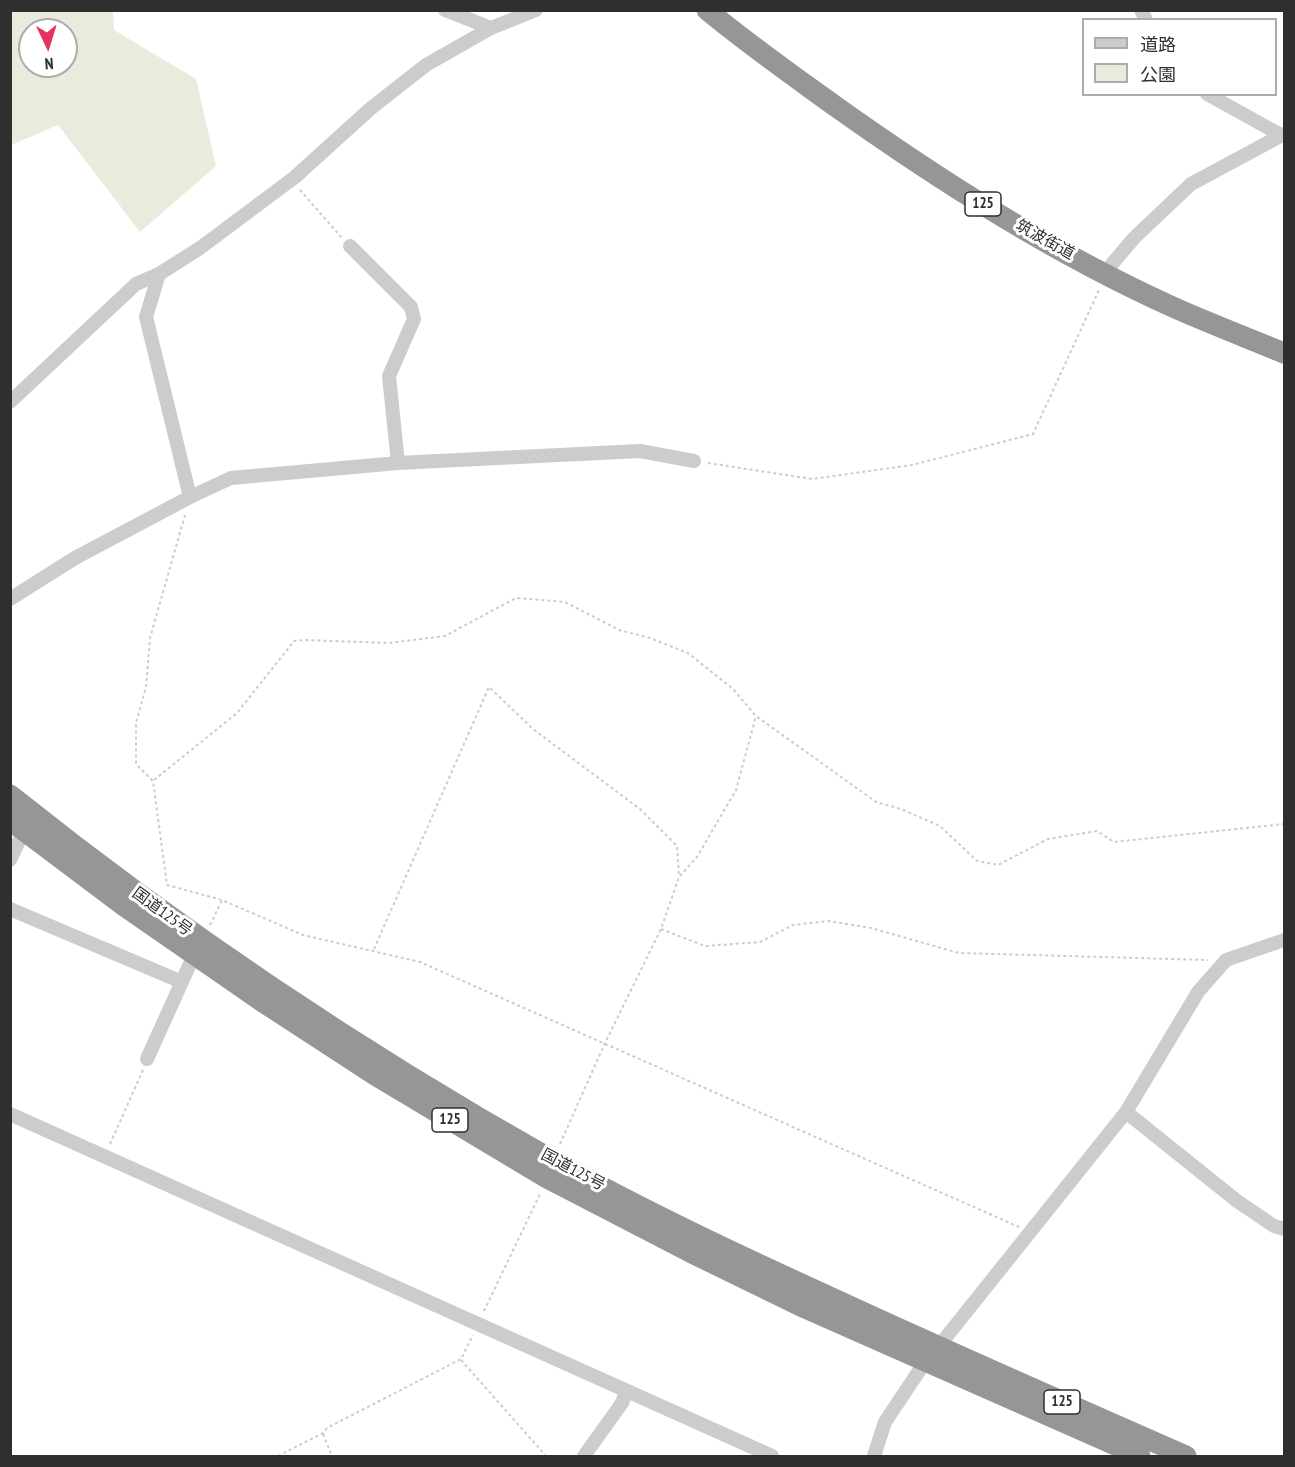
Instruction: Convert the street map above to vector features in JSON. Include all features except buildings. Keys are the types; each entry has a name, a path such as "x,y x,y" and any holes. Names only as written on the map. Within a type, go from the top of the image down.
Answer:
{"highway":[{"name":"筑波街道","path":"707,10 779,66 906,157 988,208 1106,273 1174,307 1284,353"},
{"name":"国道125号","path":"10,795 126,885 198,948 375,1075 547,1178 690,1252 931,1354 1186,1456"},
{"name":"国道125号","path":"17,825 123,905 553,1160 931,1354 1140,1456"}],"street":[{"path":"445,10 490,28"},
{"path":"10,402 136,284 159,274 200,248 291,180 370,109 426,65 490,28 536,10"},
{"path":"1211,96 1283,134"},
{"path":"1106,273 1134,238 1191,184 1283,134"},
{"path":"350,246 411,307 414,319 389,376 398,463"},
{"path":"159,274 146,317 190,497"},
{"path":"10,599 75,558 190,497 231,478 398,463 640,451 694,461"},
{"path":"10,860 17,825"},
{"path":"10,909 182,982"},
{"path":"874,1456 885,1422 931,1354 1126,1112 1198,992 1226,960 1284,940"},
{"path":"147,1059 198,948"},
{"path":"1126,1112 1237,1201 1274,1226 1284,1229"},
{"path":"10,1114 772,1456"},
{"path":"584,1456 622,1403 626,1392"}],"path":[{"path":"291,180 350,246"},
{"path":"694,461 812,479 912,465 1033,434 1106,273"},
{"path":"190,497 150,638 147,687 136,723 136,764 153,781 167,885 222,900 303,935 420,962 1030,1232"},
{"path":"153,781 237,713 294,641 389,643 446,636 516,598 564,602 620,630 688,652 733,689 756,716 876,801 939,826 976,861 998,865 1048,838 1097,831 1114,842 1284,824"},
{"path":"373,950 489,687 533,729 640,809 676,846 680,878"},
{"path":"553,1160 605,1043 661,929 680,878 697,857 736,790 756,716"},
{"path":"198,948 222,900"},
{"path":"661,929 705,946 760,942 793,925 829,921 872,928 959,953 1226,960"},
{"path":"105,1158 147,1059"},
{"path":"460,1359 546,1456"},
{"path":"278,1456 323,1433 332,1456"}],"green space":[{"path":"11,10 113,11 114,30 196,79 216,166 140,232 58,125 11,145"}]}
